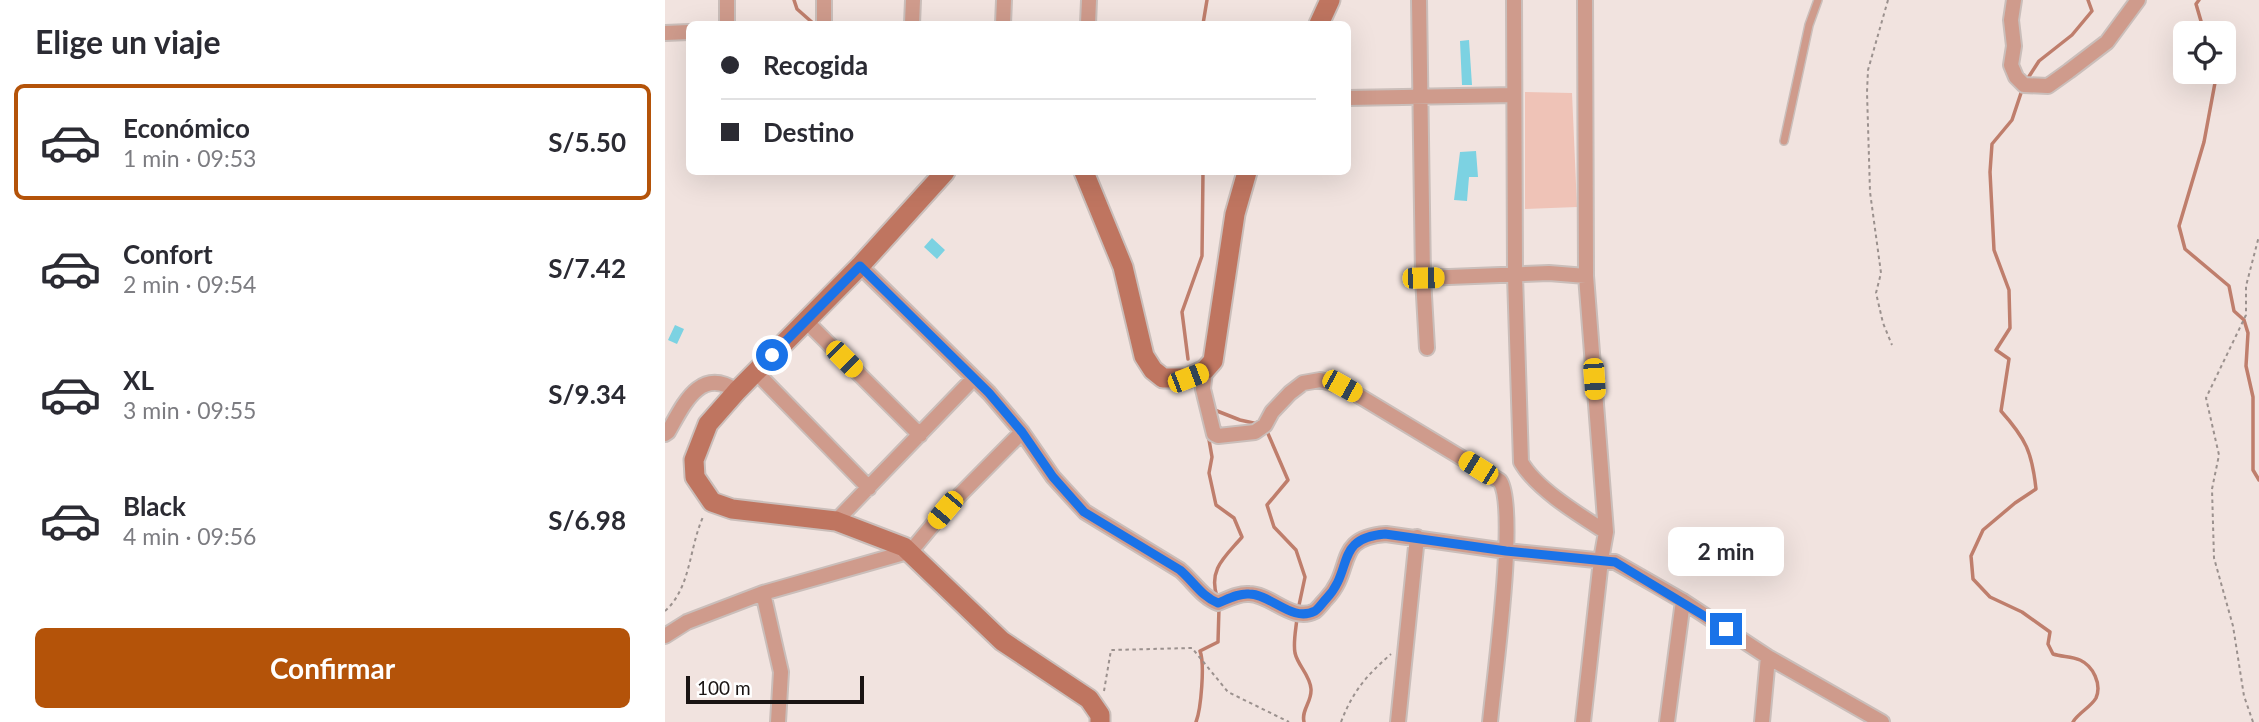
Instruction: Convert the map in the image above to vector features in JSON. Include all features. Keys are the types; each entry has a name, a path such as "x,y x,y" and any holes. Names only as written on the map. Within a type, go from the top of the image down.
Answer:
{"main road":[{"path":"1320,21 1330,0"},
{"path":"942,175 860,266 708,424 694,460 695,477 712,502 732,509 836,521 911,551 1002,641 1089,699 1100,719"},
{"path":"1085,175 1123,267 1144,356 1163,378 1198,374 1213,360 1235,214 1246,175"}],"street":[{"path":"727,0 727,21"},
{"path":"824,0 824,21"},
{"path":"912,21 913,0"},
{"path":"1003,21 1004,0"},
{"path":"1088,21 1089,0"},
{"path":"1419,0 1423,278 1427,348"},
{"path":"1514,0 1515,276 1521,463 1526,471 1566,506 1607,532"},
{"path":"1583,722 1601,559 1607,532 1586,276 1585,0"},
{"path":"2014,0 2011,20 2014,46 2011,65 2016,77 2024,85 2048,86 2107,42 2138,0"},
{"path":"665,33 686,32"},
{"path":"1351,97 1514,95"},
{"path":"860,266 974,379 1022,432 1053,477 1084,512 1180,570 1208,600 1218,603 1249,594 1263,597 1297,614 1314,611 1333,592 1354,544 1366,535 1417,537 1506,551 1601,559 1615,562 1683,601 1768,657 1882,722"},
{"path":"1423,278 1549,273 1586,276"},
{"path":"806,321 920,435"},
{"path":"756,372 869,488"},
{"path":"1198,374 1214,434 1218,436 1255,432 1265,425 1272,412 1290,393 1303,383 1320,380 1342,386 1500,481 1507,498 1506,551 1490,722"},
{"path":"836,521 974,379"},
{"path":"665,434 691,394 701,386 714,381 725,382 737,391"},
{"path":"665,636 687,622 763,593 911,551 945,510 1022,432"},
{"path":"1398,722 1417,537"},
{"path":"763,593 781,672 778,722"},
{"path":"1667,722 1683,601"},
{"path":"1762,722 1768,657"}],"lane":[{"path":"1784,141 1809,24 1818,0"}],"path":[{"path":"1888,0 1868,71 1867,92 1870,192 1881,273 1877,293 1883,323 1892,345"},
{"path":"2253,722 2244,696 2233,626 2214,558 2212,489 2219,454 2206,398 2246,315 2246,286 2259,236"},
{"path":"665,611 675,602 681,591 695,534 712,502"},
{"path":"1341,722 1355,691 1366,676 1408,640"},
{"path":"1100,719 1111,650 1192,648 1228,692 1289,722"}],"shaded area":[{"path":"1525,92 1572,93 1577,207 1525,209"}],"building":[{"path":"1469,40 1472,85 1462,85 1460,41"},
{"path":"1476,151 1478,177 1469,177 1467,201 1454,200 1460,152"},
{"path":"932,238 945,250 937,259 924,247"},
{"path":"675,325 684,329 677,344 668,340"}],"waterway":[{"path":"794,0 797,9 811,21"},
{"path":"1204,21 1207,0"},
{"path":"2026,81 2039,61 2072,35 2092,11 2088,0"},
{"path":"2199,0 2196,4 2201,21"},
{"path":"2215,84 2204,142 2179,226 2185,249 2229,286 2234,311 2244,320 2248,333 2246,366 2253,397 2253,470 2259,480"},
{"path":"2023,87 2012,120 1992,144 1990,172 1994,250 2009,290 2010,328 1996,350 2009,359 2001,411 2026,447 2036,489 1983,530 1971,556 1973,579 1990,597 2022,612 2050,632 2048,644 2053,654 2080,660 2092,671 2097,681 2098,693 2073,722"},
{"path":"1188,359 1182,312 1202,256 1203,175"},
{"path":"1212,409 1258,424"},
{"path":"1266,429 1288,480 1267,505 1274,527 1296,550 1305,577 1298,610"},
{"path":"1208,434 1212,457 1209,473 1216,505 1234,518 1242,537 1224,557 1216,571 1217,597"},
{"path":"1196,722 1202,686 1200,651 1218,642 1219,608"},
{"path":"1297,618 1295,653 1311,689 1304,722"}],"route":[{"path":"772,355 860,266 989,393 1022,432 1053,477 1084,512 1180,570 1208,600 1218,603 1249,594 1263,597 1297,614 1314,611 1333,592 1354,544 1366,535 1385,534 1506,551 1615,562 1726,629"}]}
